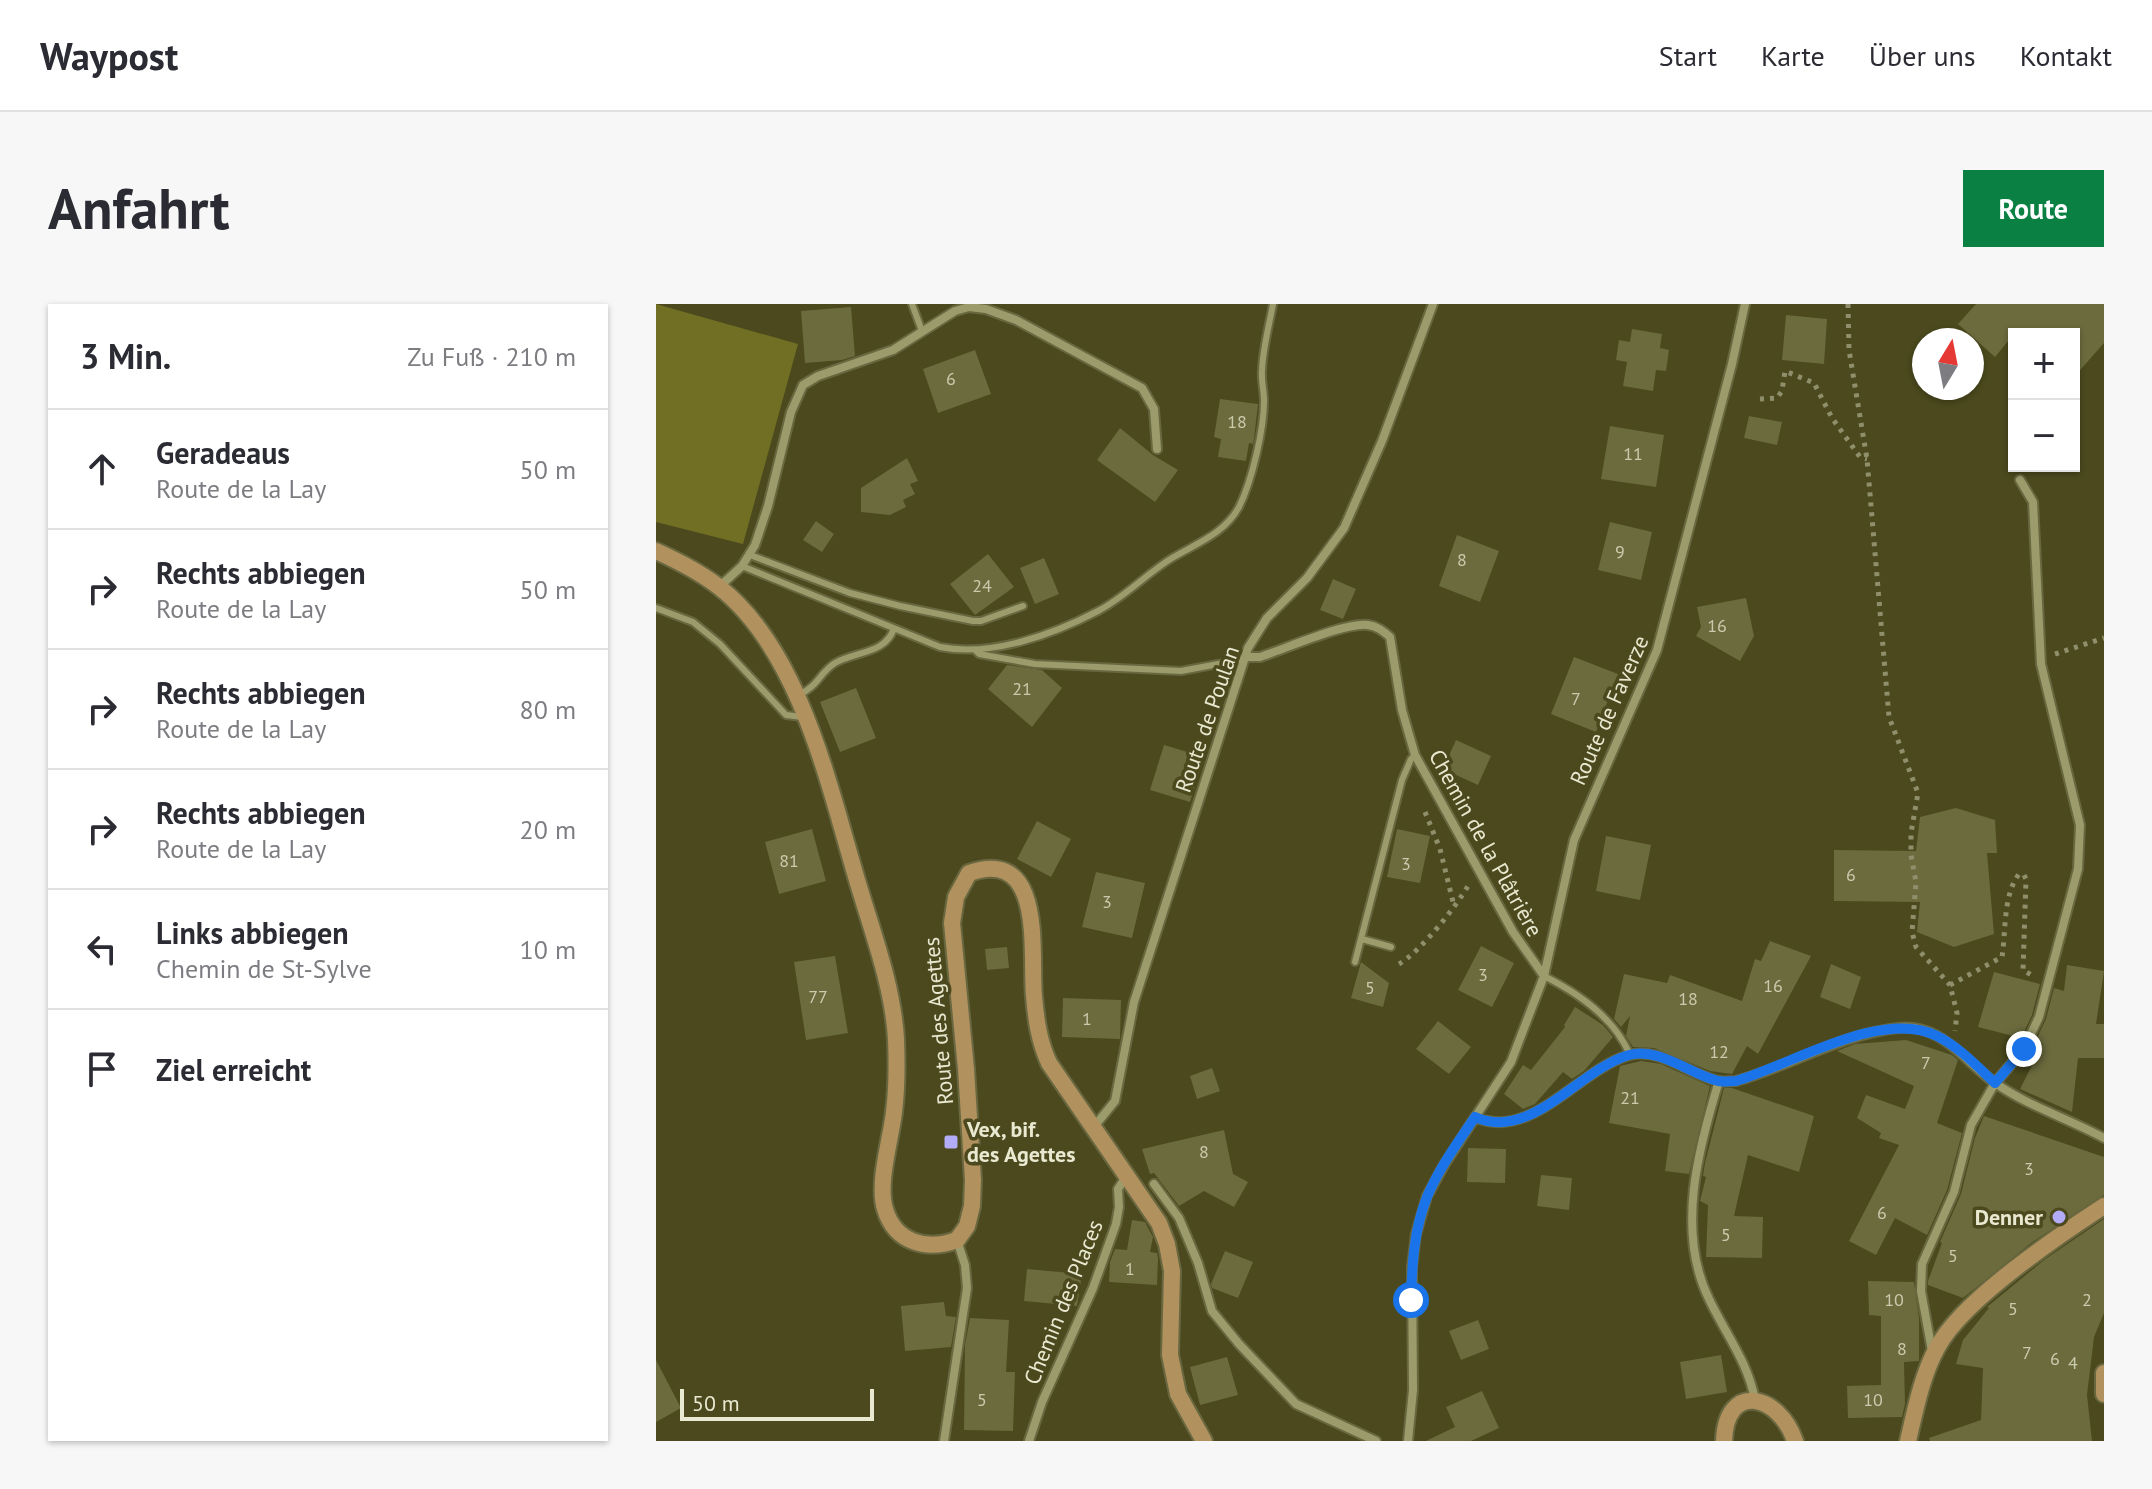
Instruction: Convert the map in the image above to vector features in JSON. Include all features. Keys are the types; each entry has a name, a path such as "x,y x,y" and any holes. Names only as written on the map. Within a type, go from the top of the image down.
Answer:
{"street":[{"name":"Route de Poulan","path":"1092,1129 1115,1101 1134,1002 1245,658 1267,618 1307,578 1344,528 1382,441 1433,304"},
{"name":"Route de Faverze","path":"1408,1441 1413,1390 1412,1267 1416,1234 1427,1196 1511,1062 1544,976 1574,840 1588,803 1635,705 1664,626 1745,304"},
{"path":"719,587 750,555 768,506 795,399 803,385 818,376 885,354 955,311 969,307 986,309 1016,320 1142,388 1154,409 1157,449"},
{"path":"1934,1356 1921,1291 1922,1264 1954,1192 1971,1125 1995,1083 2024,1049 2039,1017 2078,869 2080,825 2041,664 2033,502 2020,480"},
{"name":"Route des Agettes","path":"656,551 686,565 738,604 767,642 806,717 878,953 892,1011 896,1036 896,1090 883,1205 894,1228 906,1239 922,1246 935,1246 957,1240 970,1216 973,1180 952,923 956,897 969,873 983,868 997,870 1017,880 1025,893 1032,925 1033,994 1040,1042 1049,1063 1159,1223 1167,1244 1173,1284 1170,1355 1178,1394 1204,1441"},
{"name":"Chemin de la Plâtrière","path":"1245,658 1260,657 1367,624 1381,629 1390,637 1402,710 1415,755 1513,932 1544,976"},
{"path":"1475,1117 1501,1123 1528,1117 1609,1064 1630,1055 1648,1054 1719,1081 1736,1081 1855,1037 1901,1027 1918,1029 1951,1044 1995,1083 2104,1138"},
{"path":"1719,1081 1709,1111 1694,1187 1693,1245 1700,1278 1743,1362 1755,1401"},
{"name":"Chemin des Places","path":"1029,1441 1042,1402 1093,1288 1116,1224 1118,1189 1126,1177"},
{"path":"1154,1184 1179,1218 1198,1263 1212,1311 1239,1344 1296,1404 1376,1441"},
{"path":"1908,1441 1934,1356 1956,1321 1996,1284 2104,1206"},
{"path":"944,1441 967,1288 965,1265 957,1240"},
{"path":"2104,1373 2104,1394"},
{"path":"1724,1441 1724,1422 1728,1415 1741,1403 1755,1401 1770,1405 1782,1415 1795,1441"}],"lane":[{"path":"912,304 922,331"},
{"path":"742,566 940,647 959,651 1049,632 1099,611 1171,559 1207,540 1227,525 1243,496 1261,435 1264,399 1262,370 1273,304"},
{"path":"750,555 850,593 973,621 1023,606"},
{"path":"656,608 693,622 720,644 786,715 806,717"},
{"path":"797,696 812,689 832,665 878,648 888,641 894,628"},
{"path":"975,650 979,654 1035,664 1181,671 1245,658"},
{"path":"1355,962 1402,780 1415,755"},
{"path":"1362,939 1391,947"},
{"path":"1544,976 1567,989 1609,1022 1630,1055"}],"path":[{"path":"1848,304 1849,350 1867,459 1889,717 1918,793 1911,833 1916,882 1912,932 1916,947 1950,985 1957,1013 1951,1044"},
{"path":"1760,399 1777,398 1782,391 1785,371 1809,380 1814,383 1832,418 1860,457 1867,459"},
{"path":"2050,656 2104,638"},
{"path":"1402,780 1414,787 1422,803 1440,849 1454,906"},
{"path":"1399,964 1421,947 1479,870"},
{"path":"1950,985 2002,957 2009,900 2014,880 2019,874 2026,879 2023,970 2049,980"}],"shaded area":[{"path":"656,304 798,344 743,544 656,522"}],"building":[{"path":"1976,304 2104,304 2104,343 2080,370 2080,328 2008,328 2008,341 1995,357 1984,347 1984,328 1962,328 1958,324"},
{"path":"851,307 855,356 805,363 801,311"},
{"path":"1786,315 1827,319 1824,364 1782,360"},
{"path":"1632,329 1662,334 1660,348 1669,350 1666,371 1656,370 1653,391 1623,386 1627,362 1616,360 1619,340 1630,342"},
{"path":"975,350 991,394 938,413 923,369"},
{"path":"1220,399 1258,404 1253,444 1249,443 1246,461 1218,457 1221,439 1214,437"},
{"path":"1749,416 1782,422 1777,445 1744,438"},
{"path":"1610,426 1664,435 1656,487 1601,479"},
{"path":"1120,428 1153,455 1178,470 1155,502 1097,460"},
{"path":"907,458 918,481 910,484 915,494 903,500 906,507 890,515 861,512 861,488"},
{"path":"816,521 834,534 822,552 803,540"},
{"path":"1610,522 1652,532 1641,580 1598,570"},
{"path":"1457,535 1499,551 1480,602 1439,586"},
{"path":"988,554 1014,587 975,615 950,584"},
{"path":"1044,558 1059,594 1035,604 1020,568"},
{"path":"1333,579 1356,589 1343,619 1320,610"},
{"path":"1746,598 1754,636 1740,661 1696,636 1701,627 1697,607"},
{"path":"1574,657 1618,674 1596,732 1551,714"},
{"path":"1007,665 1042,670 1062,688 1032,727 988,689"},
{"path":"856,688 876,738 840,752 820,702"},
{"path":"1456,740 1491,756 1478,785 1443,769"},
{"path":"1164,745 1204,757 1190,802 1150,790"},
{"path":"1956,808 1995,820 1997,853 1987,853 1994,934 1954,947 1917,932 1920,902 1834,901 1834,850 1916,851 1920,817"},
{"path":"1037,821 1071,839 1051,877 1017,859"},
{"path":"812,829 826,881 779,894 765,842"},
{"path":"1397,829 1430,836 1420,883 1387,877"},
{"path":"1606,836 1651,845 1640,900 1596,891"},
{"path":"1096,872 1145,883 1132,938 1082,927"},
{"path":"1770,941 1811,956 1758,1054 1747,1046 1732,1074 1710,1071 1654,1048 1633,1047 1626,1036 1630,1016 1621,1027 1614,1019 1624,974 1667,983 1670,975 1742,1001 1755,959 1761,961"},
{"path":"1481,946 1514,963 1492,1007 1458,990"},
{"path":"1007,947 1009,968 987,970 985,949"},
{"path":"835,956 848,1033 806,1040 794,962"},
{"path":"1361,962 1389,983 1383,1007 1351,998"},
{"path":"1831,964 1861,977 1850,1009 1820,997"},
{"path":"2067,965 2104,971 2096,1024 2104,1024 2104,1058 2078,1058 2072,1112 2020,1089 2043,1044 2035,1042 2046,1019 2054,988 2064,991"},
{"path":"1994,972 2040,984 2032,1015 2021,1038 1978,1027"},
{"path":"1063,998 1121,1000 1120,1039 1062,1037"},
{"path":"1575,1007 1603,1025 1613,1037 1584,1071 1572,1079 1563,1072 1535,1104 1523,1109 1504,1094 1523,1065 1531,1070 1565,1027"},
{"path":"1438,1021 1471,1047 1449,1074 1416,1049"},
{"path":"1906,1040 1952,1055 1958,1060 1937,1123 1962,1133 1947,1190 1927,1235 1895,1218 1876,1255 1849,1241 1899,1145 1879,1138 1881,1133 1857,1118 1866,1095 1905,1109 1914,1086 1837,1051 1855,1044"},
{"path":"1641,1061 1661,1064 1710,1086 1689,1174 1665,1171 1670,1134 1609,1123 1620,1066"},
{"path":"1212,1068 1220,1091 1197,1099 1190,1076"},
{"path":"1724,1088 1814,1116 1799,1172 1748,1155 1734,1216 1763,1217 1762,1258 1706,1257 1708,1205 1700,1201 1706,1177 1703,1176 1705,1163"},
{"path":"1984,1116 2104,1157 2104,1195 2031,1243 1963,1298 1928,1285 1928,1281 1940,1242 1961,1194 1975,1138"},
{"path":"1224,1130 1233,1174 1248,1182 1234,1207 1204,1191 1179,1206 1154,1173 1150,1174 1142,1149"},
{"path":"1468,1148 1506,1149 1505,1183 1467,1182"},
{"path":"1541,1175 1572,1178 1569,1210 1537,1206"},
{"path":"2104,1219 2104,1313 2094,1337 2087,1395 2092,1441 1930,1441 1929,1438 1981,1420 1983,1368 1956,1364 1963,1340 1987,1307 2044,1260"},
{"path":"1132,1220 1145,1222 1153,1237 1150,1252 1157,1253 1157,1285 1109,1282 1110,1262 1115,1249 1127,1250"},
{"path":"1225,1251 1253,1262 1238,1298 1212,1288"},
{"path":"1027,1269 1082,1274 1077,1306 1024,1301"},
{"path":"1868,1281 1914,1282 1919,1318 1919,1361 1904,1362 1905,1404 1902,1417 1848,1418 1847,1386 1881,1385 1881,1316 1869,1315"},
{"path":"944,1302 946,1316 956,1317 951,1347 905,1351 901,1306"},
{"path":"970,1318 1009,1320 1006,1372 1015,1372 1013,1431 964,1430 965,1345"},
{"path":"1478,1320 1489,1349 1461,1360 1449,1331"},
{"path":"1721,1355 1727,1392 1686,1399 1680,1362"},
{"path":"1227,1357 1238,1395 1200,1405 1190,1367"},
{"path":"656,1360 681,1408 656,1422"},
{"path":"1482,1391 1499,1428 1471,1441 1426,1441 1455,1427 1446,1407"}],"place":[{"name":"Vex, bif. des Agettes","path":"951,1142"},
{"name":"Denner","path":"2059,1217"}],"route":[{"path":"1411,1300 1416,1234 1427,1196 1475,1117 1501,1123 1528,1117 1609,1064 1637,1054 1664,1059 1719,1081 1736,1081 1855,1037 1901,1027 1936,1035 1956,1047 1995,1083 2024,1049"}]}
